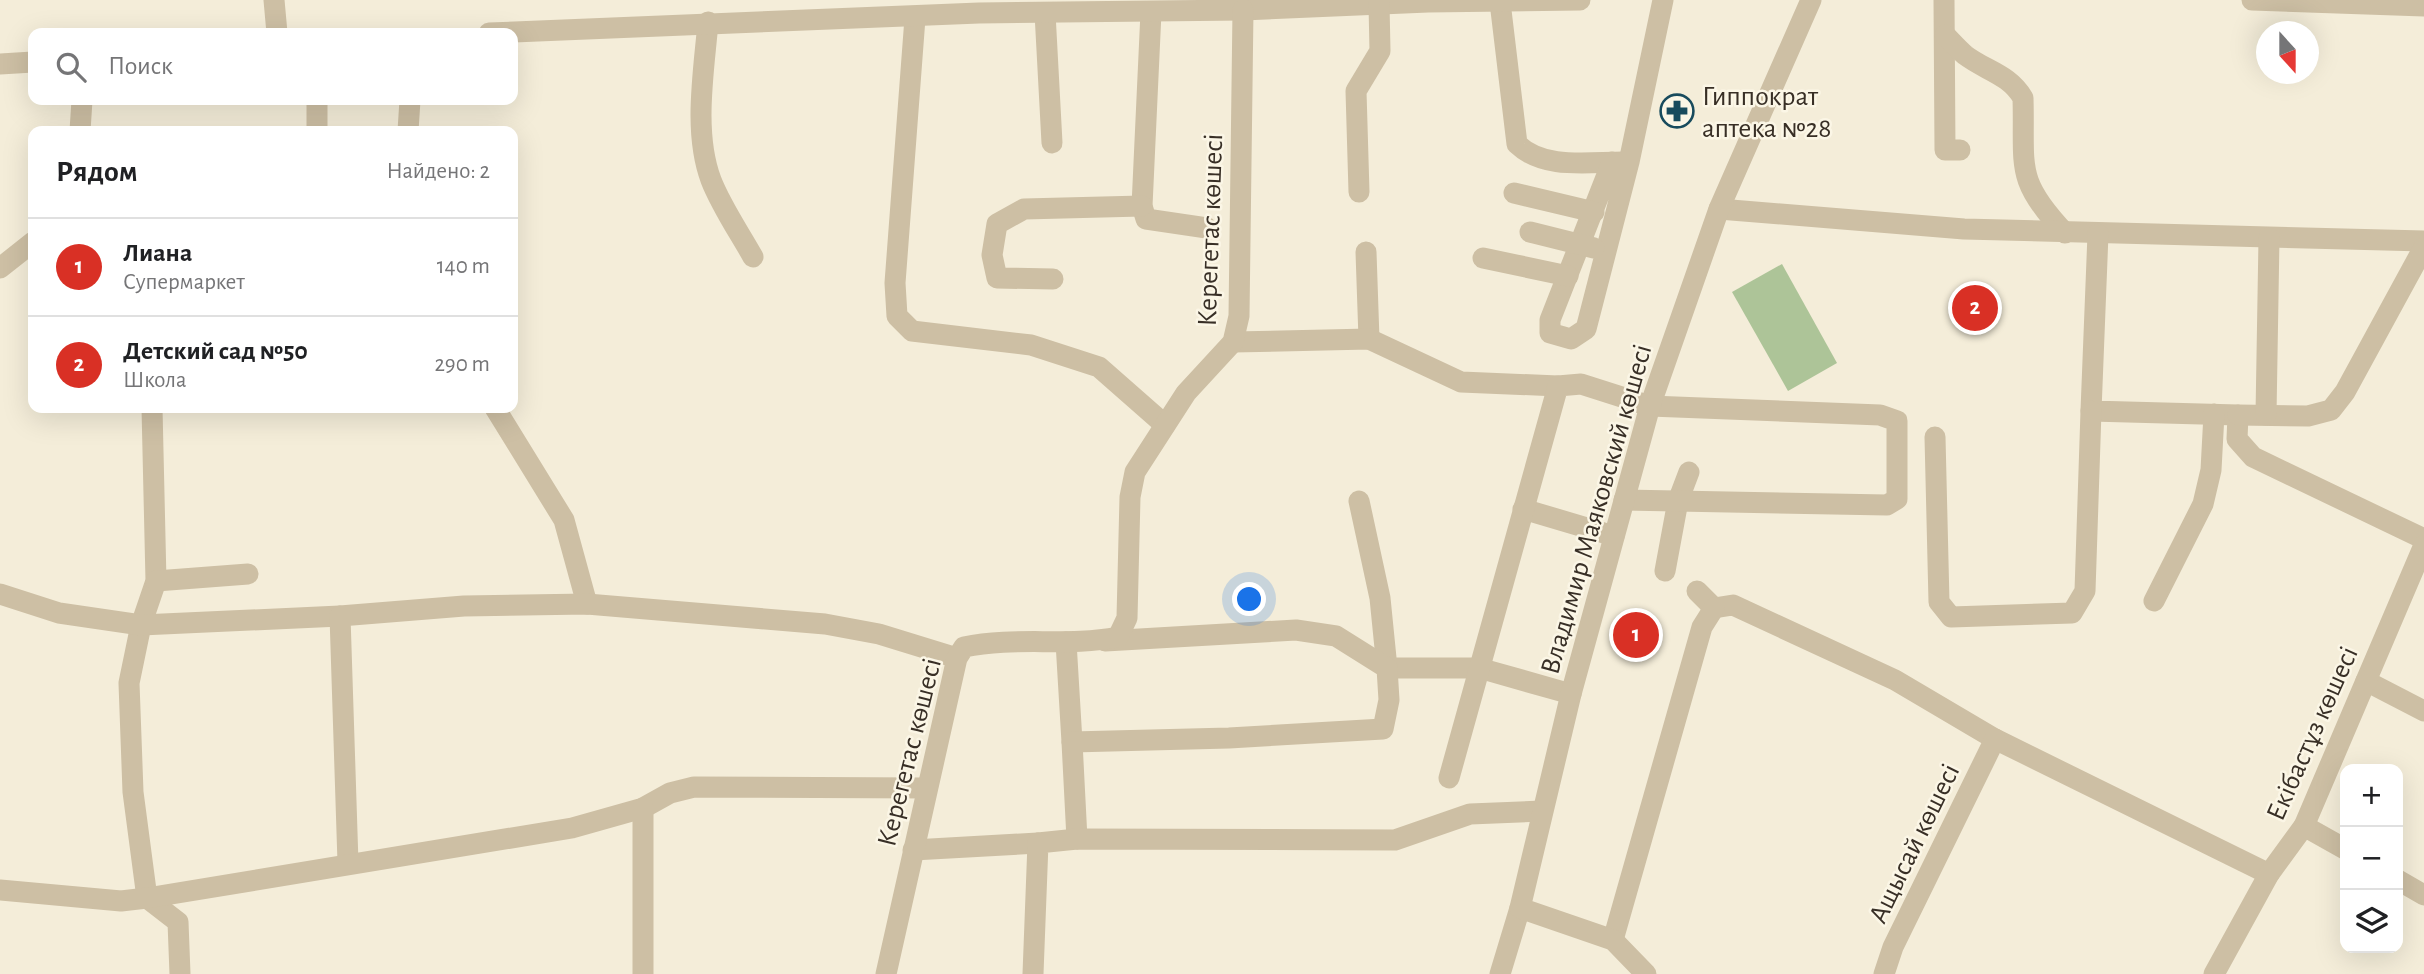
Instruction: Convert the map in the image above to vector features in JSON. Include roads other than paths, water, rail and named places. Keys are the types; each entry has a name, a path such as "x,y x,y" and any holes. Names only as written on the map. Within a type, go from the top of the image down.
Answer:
{"street":[{"path":"274,0 277,28"},
{"path":"518,32 708,22 915,18 978,7 1045,13 1151,12 1185,6 1242,10 1428,1 1580,0"},
{"path":"1620,162 1580,244 1550,320 1549,332 1571,339 1586,329 1606,251 1620,162 1663,0"},
{"name":"Владимир Маяковский көшесі","path":"1500,974 1520,908 1571,694 1650,406 1719,209 1811,0"},
{"path":"1944,0 1945,149 1960,150"},
{"path":"2252,0 2424,6"},
{"path":"1500,2 1517,144 1527,154 1554,162 1620,162"},
{"path":"1359,192 1356,91 1380,51 1379,4"},
{"name":"Керегетас көшесі","path":"887,974 912,850 957,658 964,647 990,641 1092,642 1118,637 1127,618 1130,497 1135,472 1186,393 1233,342 1238,316 1242,10"},
{"path":"1151,12 1142,206 1146,219 1207,228"},
{"path":"1045,13 1052,143"},
{"path":"915,18 897,256 897,316 912,331 1031,345 1099,367 1165,425"},
{"path":"708,22 703,97 704,144 711,179 753,257"},
{"path":"1945,35 1965,55 2010,79 2018,89 2023,98 2023,161 2026,183 2040,207 2065,233"},
{"path":"0,64 28,62"},
{"path":"80,126 82,105"},
{"path":"317,105 317,126"},
{"path":"408,126 410,105"},
{"path":"1514,193 1594,212"},
{"path":"1053,279 998,278 992,255 997,224 1024,209 1142,206"},
{"path":"1719,209 1964,229 2424,241"},
{"path":"1530,232 1606,251"},
{"path":"1935,437 1939,603 1951,617 2072,613 2085,591 2098,234"},
{"path":"2266,415 2269,238"},
{"path":"0,268 28,246"},
{"path":"2091,411 2308,416 2331,410 2345,392 2424,247"},
{"path":"1366,252 1368,339"},
{"path":"1483,258 1568,276"},
{"path":"1233,342 1368,339 1461,382 1558,386 1581,384 1650,406 1880,415 1898,421 1896,499 1887,505 1624,500"},
{"path":"1449,778 1558,386"},
{"path":"152,413 156,580 141,625 129,683 133,792 148,898 178,922 180,974"},
{"path":"498,413 564,520 587,604"},
{"path":"2154,601 2203,504 2211,470 2214,414"},
{"path":"2238,415 2237,439 2253,457 2424,539"},
{"path":"1665,571 1678,501 1689,472"},
{"path":"1072,742 1384,729 1389,700 1380,598 1359,501"},
{"path":"1523,509 1614,536"},
{"name":"Екібастұз көшесі","path":"2214,974 2269,874 2304,826 2424,545"},
{"path":"156,580 248,574"},
{"path":"1697,591 1714,608"},
{"path":"0,594 59,613 141,625 340,616 464,606 587,604 825,624 879,634 957,658"},
{"path":"1614,940 1702,627 1714,608 1733,605 1895,680 1995,739 2269,874"},
{"path":"340,616 348,863"},
{"path":"1092,642 1296,631 1336,636 1387,668 1479,668 1571,694"},
{"path":"1066,642 1077,839"},
{"path":"2366,681 2424,710"},
{"name":"Ащысай көшесі","path":"1884,974 1894,947 1995,739"},
{"path":"0,890 121,901 148,898 572,828 643,808 670,793 694,787 927,788"},
{"path":"643,808 643,974"},
{"path":"912,850 1077,839 1395,840 1470,814 1542,811"},
{"path":"2304,826 2340,846"},
{"path":"1032,974 1038,843"},
{"path":"2403,883 2424,895"},
{"path":"1520,908 1614,940 1646,974"}],"place":[{"name":"Гиппократ аптека №28","path":"1677,111"},
{"name":"Детский сад №50","path":"1975,308"},
{"name":"Лиана","path":"1636,635"}]}
